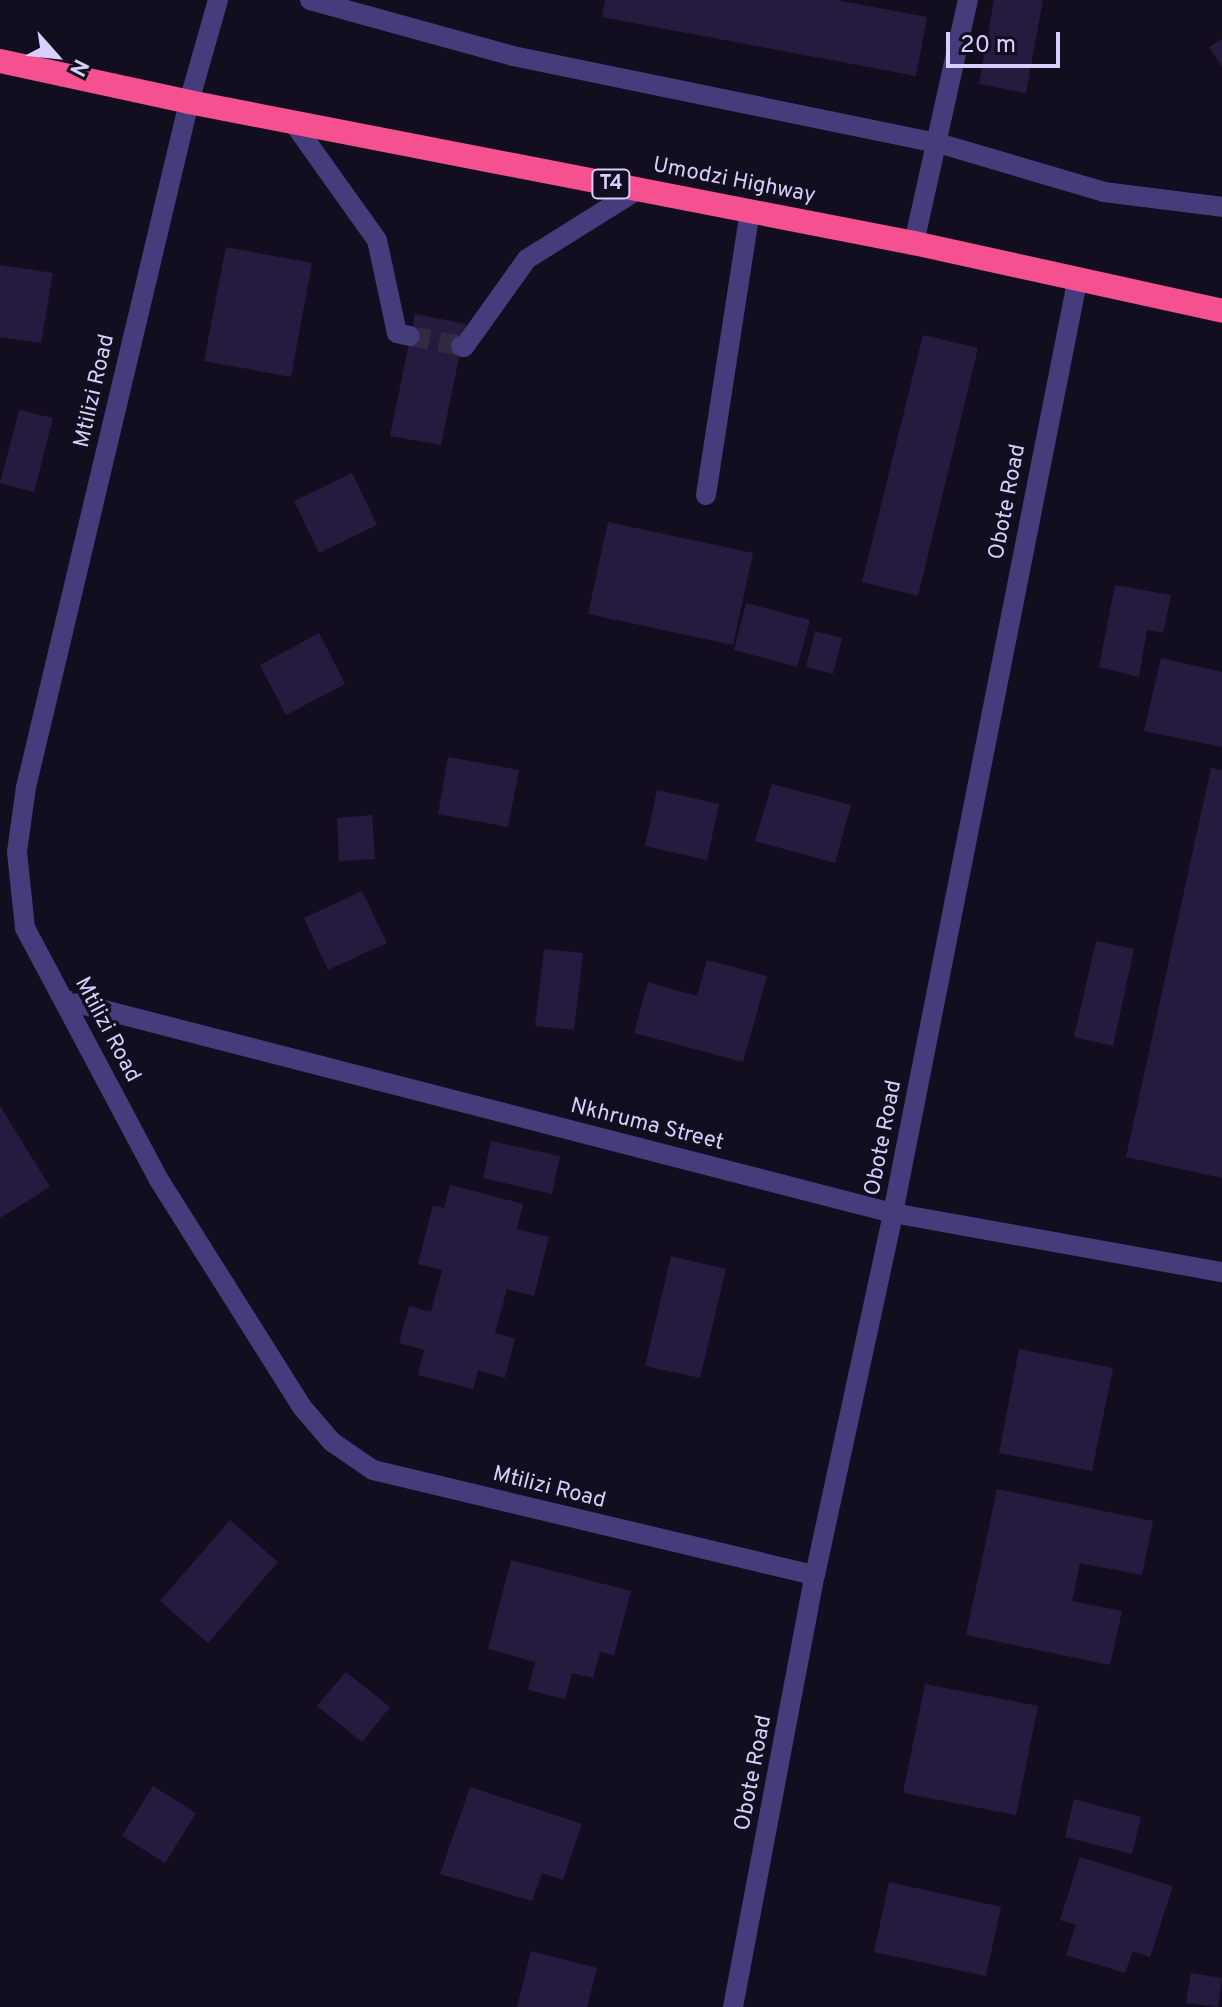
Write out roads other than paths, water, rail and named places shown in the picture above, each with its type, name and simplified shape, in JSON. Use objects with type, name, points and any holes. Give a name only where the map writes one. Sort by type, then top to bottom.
[{"type":"highway","name":"Umodzi Highway","points":[[0,61],[189,102],[914,243],[1222,311]]},
{"type":"street","name":"Mtilizi Road","points":[[218,0],[189,102],[26,787],[17,852],[25,928],[159,1180],[302,1407],[332,1442],[373,1470],[815,1575]]},
{"type":"street","points":[[310,0],[513,56],[938,143],[1104,192],[1222,207]]},
{"type":"street","points":[[914,243],[968,0]]},
{"type":"street","points":[[292,121],[377,240],[397,333],[410,336]]},
{"type":"street","points":[[461,346],[464,347],[527,259],[639,189]]},
{"type":"street","points":[[706,495],[750,211]]},
{"type":"street","name":"Obote Road","points":[[733,2007],[815,1575],[893,1213],[1078,277]]},
{"type":"street","name":"Nkhruma Street","points":[[65,1000],[893,1213],[1222,1272]]},
{"type":"tunnel","points":[[410,336],[461,346]]}]
